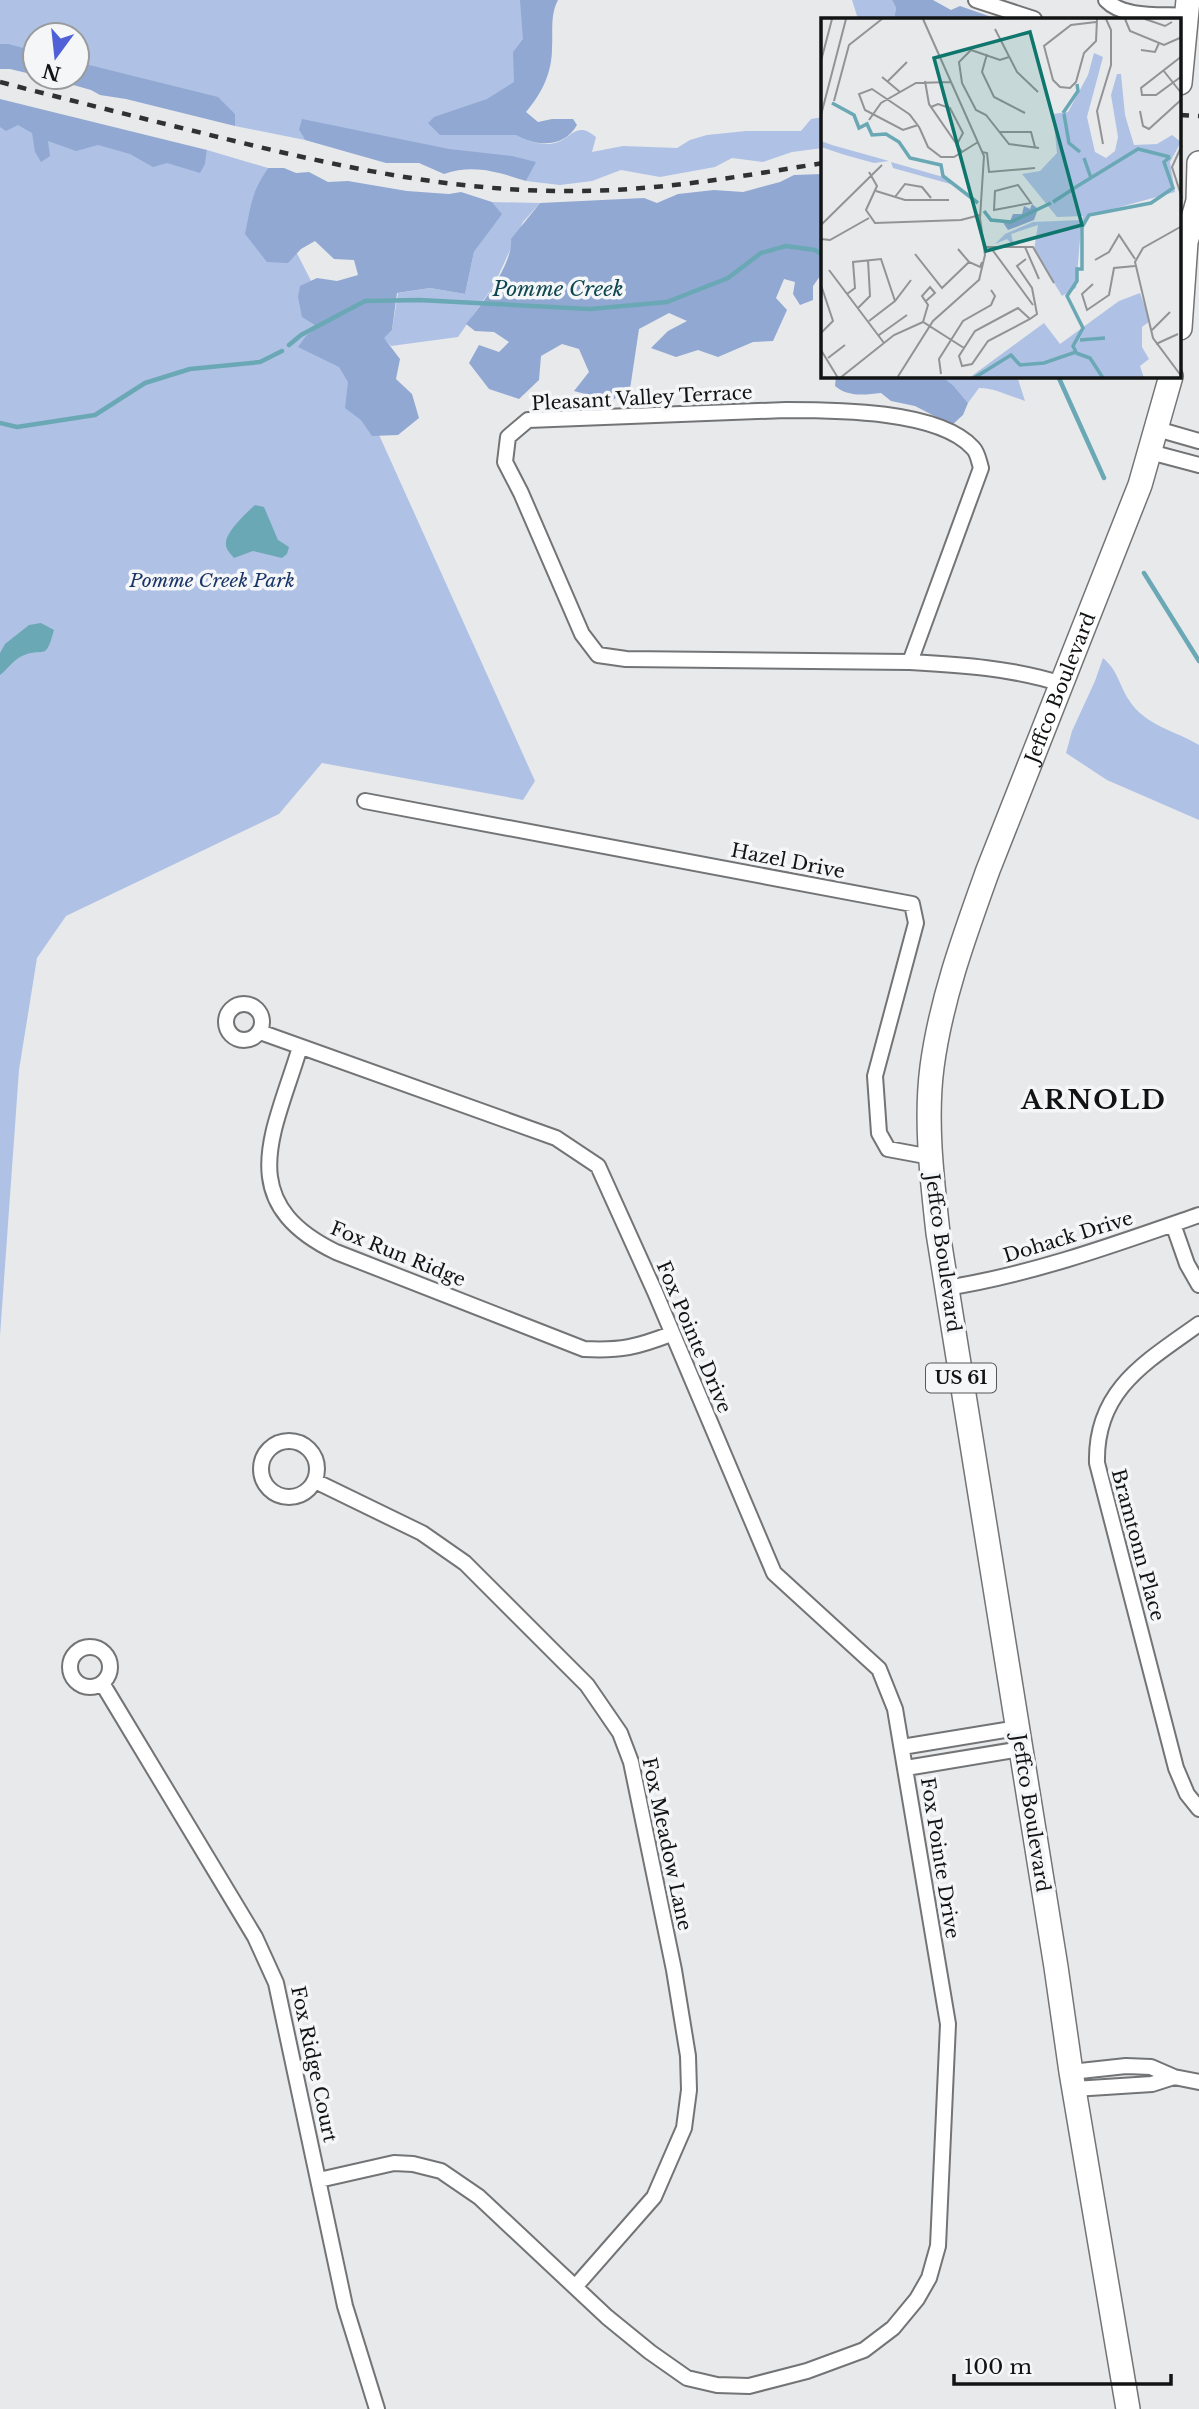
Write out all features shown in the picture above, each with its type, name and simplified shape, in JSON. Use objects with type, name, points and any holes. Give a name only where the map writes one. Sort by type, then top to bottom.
[{"type":"main road","points":[[1182,37],[1187,8]]},
{"type":"main road","points":[[1182,299],[1186,242],[1198,201],[1199,163]]},
{"type":"main road","points":[[1182,223],[1186,242]]},
{"type":"main road","name":"Jeffco Boulevard","points":[[1128,2409],[1072,2080],[937,1233],[931,1157],[932,1068],[940,1021],[953,972],[988,870],[1140,485],[1170,378]]},
{"type":"street","points":[[976,0],[1031,18]]},
{"type":"street","points":[[1106,0],[1115,8],[1127,12],[1187,8]]},
{"type":"street","name":"Pleasant Valley Terrace","points":[[910,662],[981,468],[975,449],[948,431],[913,420],[851,410],[786,410],[528,420],[508,437],[505,462],[582,634],[598,655],[626,659],[910,662],[1029,673],[1062,684]]},
{"type":"street","points":[[1157,429],[1199,441]]},
{"type":"street","points":[[1150,452],[1199,465]]},
{"type":"street","name":"Hazel Drive","points":[[365,802],[912,904],[916,923],[876,1076],[879,1133],[888,1149],[931,1157]]},
{"type":"street","name":"Fox Pointe Drive","points":[[260,1031],[556,1138],[598,1166],[655,1292],[774,1573],[879,1669],[895,1709],[948,2024],[938,2246],[929,2278],[917,2299],[893,2328],[864,2350],[807,2371],[749,2386],[718,2385],[687,2378],[607,2317],[479,2197],[441,2171],[413,2164],[394,2163],[319,2180]]},
{"type":"street","name":"Fox Run Ridge","points":[[300,1047],[270,1137],[268,1161],[278,1202],[296,1226],[309,1237],[336,1252],[584,1349],[627,1349],[671,1334]]},
{"type":"street","name":"Dohack Drive","points":[[946,1288],[1041,1268],[1199,1214]]},
{"type":"street","points":[[1173,1224],[1187,1264],[1199,1285]]},
{"type":"street","name":"Bramtonn Place","points":[[1199,1324],[1148,1361],[1123,1384],[1104,1413],[1097,1445],[1097,1463],[1176,1768],[1187,1794],[1199,1809]]},
{"type":"street","name":"Fox Meadow Lane","points":[[314,1481],[422,1533],[465,1563],[587,1685],[620,1733],[627,1751],[674,1970],[688,2056],[689,2090],[684,2128],[654,2196],[575,2287]]},
{"type":"street","name":"Fox Ridge Court","points":[[102,1684],[255,1937],[276,1983],[345,2306],[377,2409]]},
{"type":"street","points":[[902,1747],[1019,1738]]},
{"type":"street","points":[[906,1768],[1019,1738]]},
{"type":"street","points":[[1072,2080],[1152,2084],[1174,2077],[1199,2082]]},
{"type":"green space","points":[[0,0],[545,0],[517,135],[550,144],[583,130],[596,137],[592,152],[623,146],[677,148],[690,140],[707,135],[746,131],[801,131],[811,119],[821,117],[821,148],[792,152],[763,162],[732,158],[715,167],[660,177],[621,170],[592,181],[560,185],[526,181],[535,162],[475,161],[299,130],[305,140],[235,126],[235,114],[91,71],[91,21],[21,21],[21,52],[0,47]]},
{"type":"green space","points":[[852,0],[892,0],[896,8],[894,18],[858,18]]},
{"type":"green space","name":"Pomme Creek Park","points":[[0,117],[205,162],[207,150],[268,168],[260,181],[329,316],[357,386],[535,781],[523,800],[322,763],[279,814],[66,916],[37,958],[19,1070],[0,1336]]},
{"type":"green space","points":[[492,202],[540,203],[523,222],[494,285],[458,337],[391,346],[383,338],[392,330],[398,293],[430,288],[465,294],[474,252],[501,214]]},
{"type":"green space","points":[[944,378],[1018,378],[1025,401],[979,388],[968,403]]},
{"type":"green space","points":[[1103,658],[1115,673],[1135,709],[1152,722],[1199,745],[1199,820],[1107,780],[1066,753],[1072,731]]},
{"type":"shaded area","points":[[520,0],[558,0],[553,17],[552,57],[548,74],[537,98],[526,112],[538,122],[573,119],[577,125],[565,138],[549,143],[533,142],[516,135],[440,135],[428,123],[434,117],[487,99],[514,82],[513,52],[523,39]]},
{"type":"shaded area","points":[[892,0],[933,0],[951,10],[960,6],[994,18],[894,18],[896,8]]},
{"type":"shaded area","points":[[0,44],[21,47],[21,72],[0,69]]},
{"type":"shaded area","points":[[91,65],[218,97],[235,114],[235,126],[126,99],[100,95],[91,90]]},
{"type":"shaded area","points":[[0,99],[207,150],[205,164],[200,173],[167,163],[153,167],[130,154],[98,145],[76,151],[48,141],[50,156],[41,162],[35,152],[32,133],[18,125],[6,131],[0,127]]},
{"type":"shaded area","points":[[302,119],[449,149],[512,156],[536,162],[526,181],[475,169],[444,174],[419,163],[386,163],[305,140],[299,130]]},
{"type":"shaded area","points":[[268,168],[284,168],[296,173],[309,172],[328,182],[348,181],[407,191],[449,194],[461,192],[492,202],[502,214],[474,252],[465,294],[430,288],[397,293],[392,330],[384,338],[400,359],[396,379],[412,394],[419,418],[398,435],[372,436],[361,420],[345,408],[348,382],[339,367],[298,347],[306,336],[318,327],[302,317],[298,297],[300,286],[317,278],[337,281],[358,275],[354,260],[334,259],[315,241],[301,249],[288,263],[267,262],[245,234],[255,192]]},
{"type":"shaded area","points":[[821,174],[821,275],[813,286],[813,300],[800,305],[793,294],[795,282],[784,279],[776,298],[787,310],[773,341],[753,342],[718,357],[698,350],[676,357],[651,348],[668,331],[687,321],[669,313],[639,329],[630,389],[611,401],[574,391],[589,372],[579,349],[562,344],[541,356],[539,380],[519,399],[489,389],[469,363],[479,345],[499,352],[509,342],[494,332],[475,331],[466,324],[502,271],[511,249],[511,239],[540,203],[644,198],[657,203],[678,194],[714,190],[743,192],[780,182],[794,175]]},
{"type":"shaded area","points":[[836,378],[944,378],[968,403],[963,415],[952,425],[915,406],[891,401],[881,393],[851,394],[835,386]]},
{"type":"shaded area","points":[[255,505],[264,507],[278,540],[289,547],[282,558],[253,551],[234,558],[227,549],[226,542],[230,533]]},
{"type":"shaded area","points":[[41,623],[54,630],[46,650],[22,656],[0,675],[0,653],[5,644],[29,625]]},
{"type":"waterway","name":"Pomme Creek","points":[[289,345],[301,335],[365,301],[419,300],[590,309],[667,302],[728,278],[761,253],[786,246],[815,250],[821,254]]},
{"type":"waterway","name":"Pomme Creek","points":[[0,423],[17,427],[95,415],[145,383],[190,369],[260,362],[282,351]]},
{"type":"waterway","name":"Pomme Creek","points":[[1059,378],[1104,478]]},
{"type":"waterway","name":"Pomme Creek","points":[[1144,573],[1199,661]]},
{"type":"railway","points":[[0,82],[339,165],[474,186],[565,191],[630,189],[694,183],[821,163]]},
{"type":"railway","points":[[1182,115],[1199,116]]},
{"type":"district","name":"ARNOLD","points":[[1094,1100]]}]
